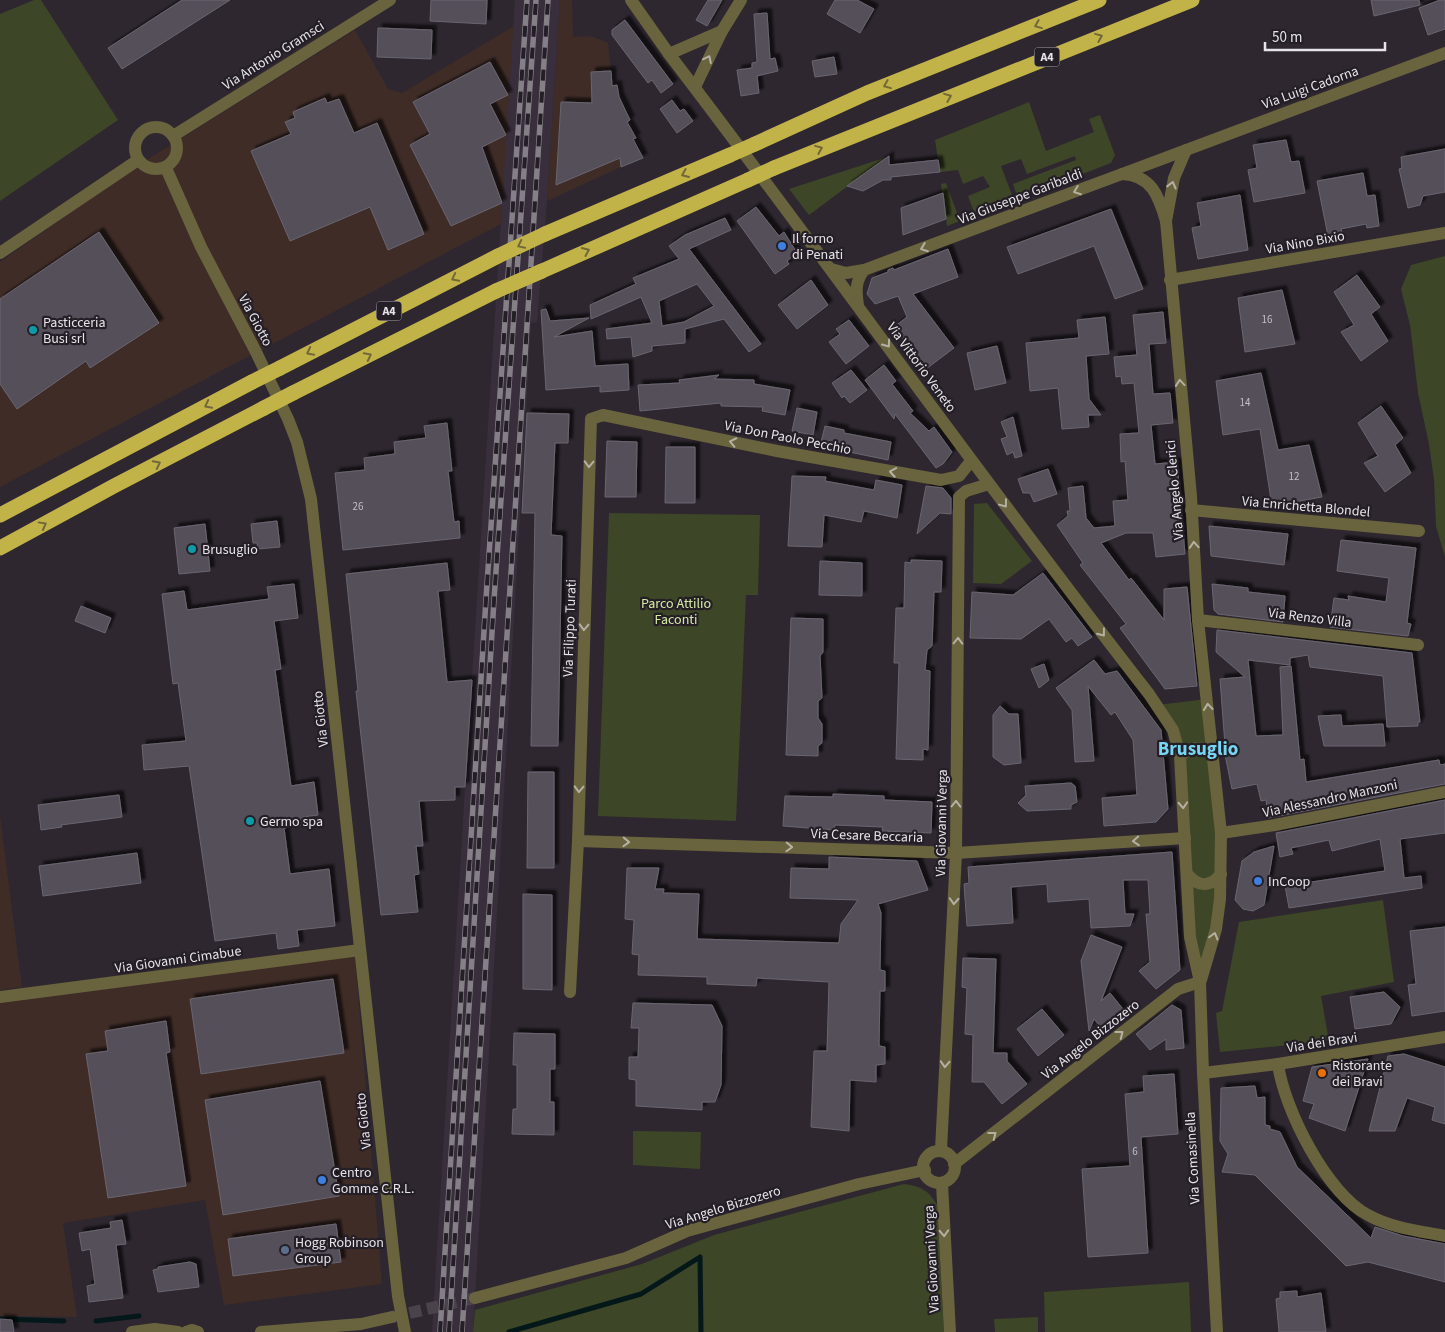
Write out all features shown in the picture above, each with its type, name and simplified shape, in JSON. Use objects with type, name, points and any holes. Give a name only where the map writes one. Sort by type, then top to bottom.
[{"type":"highway","name":"A4","points":[[0,516],[100,461],[498,256],[867,93],[1099,0]]},
{"type":"highway","name":"A4","points":[[0,548],[264,408],[496,292],[774,168],[1192,0]]},
{"type":"street","name":"Via Antonio Gramsci","points":[[173,136],[390,0]]},
{"type":"street","name":"Via Vittorio Veneto","points":[[630,0],[858,305],[971,461],[1149,694],[1173,730],[1180,756],[1190,937],[1200,982]]},
{"type":"street","points":[[695,87],[722,31],[741,0]]},
{"type":"street","points":[[669,54],[722,31]]},
{"type":"street","name":"Via Luigi Cadorna","points":[[1186,150],[1445,53]]},
{"type":"street","points":[[154,127],[168,131],[173,136],[177,150],[176,157],[166,168],[147,168],[138,160],[135,146],[141,133],[154,127]]},
{"type":"street","name":"Via Giuseppe Garibaldi","points":[[831,269],[846,273],[864,270],[1186,150]]},
{"type":"street","name":"Via Angelo Clerici","points":[[1166,222],[1175,172],[1186,150]]},
{"type":"street","points":[[0,253],[138,160]]},
{"type":"street","name":"Via Giotto","points":[[166,168],[201,247],[256,352],[288,419],[311,499],[398,1296],[405,1332]]},
{"type":"street","name":"Via Angelo Clerici","points":[[1122,174],[1135,175],[1152,186],[1160,200],[1166,222],[1192,510],[1198,620],[1220,833],[1221,874],[1216,929],[1200,982]]},
{"type":"street","name":"Via Nino Bixio","points":[[1170,280],[1445,233]]},
{"type":"street","points":[[858,305],[857,285],[864,270]]},
{"type":"street","name":"Via Don Paolo Pecchio","points":[[593,417],[603,415],[777,452],[941,480]]},
{"type":"street","name":"Via Filippo Turati","points":[[570,992],[578,841],[589,433],[593,417]]},
{"type":"street","points":[[941,480],[959,476],[971,461]]},
{"type":"street","points":[[941,480],[951,486],[959,497],[966,491],[989,484]]},
{"type":"street","name":"Via Giovanni Verga","points":[[941,1150],[956,853],[959,497]]},
{"type":"street","name":"Via Enrichetta Blondel","points":[[1192,510],[1419,530]]},
{"type":"street","name":"Via Renzo Villa","points":[[1198,620],[1418,645]]},
{"type":"street","points":[[1180,756],[1195,748],[1204,749],[1213,756]]},
{"type":"street","name":"Via Alessandro Manzoni","points":[[1220,833],[1275,825],[1445,792]]},
{"type":"street","name":"Via Cesare Beccaria","points":[[578,841],[956,853],[1185,838]]},
{"type":"street","points":[[1187,874],[1195,882],[1208,884],[1214,882],[1221,874]]},
{"type":"street","name":"Via Giovanni Cimabue","points":[[0,997],[360,950]]},
{"type":"street","name":"Via Comasinella","points":[[1200,982],[1203,1073],[1218,1332]]},
{"type":"street","name":"Via Angelo Bizzozero","points":[[954,1164],[1178,988],[1200,982]]},
{"type":"street","name":"Via dei Bravi","points":[[1203,1073],[1278,1064],[1445,1037]]},
{"type":"street","points":[[1278,1064],[1284,1092],[1312,1156],[1341,1192],[1366,1215],[1395,1226],[1445,1236]]},
{"type":"street","points":[[941,1150],[949,1154],[954,1164],[950,1179],[942,1184],[929,1180],[925,1170],[928,1156],[941,1150]]},
{"type":"street","name":"Via Angelo Bizzozero","points":[[475,1298],[626,1258],[687,1231],[859,1184],[925,1170]]},
{"type":"street","name":"Via Giovanni Verga","points":[[942,1184],[950,1332]]},
{"type":"street","points":[[261,1332],[361,1324],[392,1316]]},
{"type":"street","points":[[132,1332],[155,1329],[178,1332]]},
{"type":"street","points":[[186,1332],[192,1330],[198,1332]]},
{"type":"shaded area","points":[[515,0],[560,0],[537,322],[531,323],[473,1332],[432,1332],[465,787]]},
{"type":"shaded area","points":[[560,0],[572,0],[573,37],[591,36],[608,43],[621,167],[547,201]]},
{"type":"shaded area","points":[[514,26],[501,224],[0,487],[0,262],[137,166],[355,30],[388,89],[402,93]]},
{"type":"shaded area","points":[[0,816],[22,987],[0,990]]},
{"type":"shaded area","points":[[355,956],[382,1284],[224,1305],[205,1200],[63,1223],[77,1317],[0,1316],[0,1002]]},
{"type":"green space","points":[[34,0],[41,0],[118,120],[0,201],[0,14]]},
{"type":"green space","points":[[1029,102],[1046,151],[1094,132],[1089,119],[1100,115],[1115,155],[1111,163],[1018,199],[1013,184],[1076,160],[1075,156],[1027,174],[1021,159],[1001,166],[1014,200],[975,215],[968,196],[990,187],[983,176],[963,184],[958,170],[940,172],[935,140]]},
{"type":"green space","points":[[887,157],[809,215],[789,189]]},
{"type":"green space","points":[[946,183],[960,221],[947,226],[941,184]]},
{"type":"green space","points":[[1445,256],[1445,557],[1436,526],[1434,480],[1429,444],[1418,393],[1410,325],[1401,289],[1411,265]]},
{"type":"green space","points":[[987,503],[1032,561],[1001,584],[973,583],[974,504]]},
{"type":"green space","name":"Parco Attilio Faconti","points":[[609,513],[760,515],[758,595],[746,595],[736,821],[598,816]]},
{"type":"green space","points":[[1207,699],[1221,874],[1200,982],[1190,937],[1180,756],[1157,705]]},
{"type":"green space","points":[[1383,900],[1394,982],[1321,996],[1329,1041],[1220,1052],[1216,1013],[1222,1011],[1239,922]]},
{"type":"green space","points":[[633,1131],[701,1132],[700,1169],[633,1165]]},
{"type":"green space","points":[[904,1184],[924,1190],[937,1205],[944,1332],[473,1332],[475,1310],[642,1264],[714,1235]]},
{"type":"green space","points":[[1189,1282],[1191,1332],[1045,1332],[1044,1292]]},
{"type":"green space","points":[[1038,1317],[1038,1332],[995,1332],[994,1319]]},
{"type":"building","points":[[182,0],[230,0],[122,69],[108,48]]},
{"type":"building","points":[[431,0],[487,0],[486,24],[430,21]]},
{"type":"building","points":[[708,0],[722,0],[707,26],[696,20]]},
{"type":"building","points":[[835,0],[857,0],[874,9],[860,33],[827,14]]},
{"type":"building","points":[[1371,0],[1419,0],[1420,5],[1374,16]]},
{"type":"building","points":[[1445,0],[1445,29],[1428,35],[1419,8]]},
{"type":"building","points":[[767,13],[770,59],[775,58],[778,71],[757,76],[759,93],[741,96],[737,70],[752,68],[752,63],[757,62],[754,14]]},
{"type":"building","points":[[625,20],[673,84],[661,93],[652,80],[648,83],[612,35],[612,30]]},
{"type":"building","points":[[378,28],[432,30],[431,59],[377,57]]},
{"type":"building","points":[[834,57],[837,74],[815,77],[812,61]]},
{"type":"building","points":[[490,62],[508,95],[490,104],[506,135],[482,147],[502,203],[451,226],[410,145],[430,134],[413,102]]},
{"type":"building","points":[[611,71],[612,86],[617,85],[619,97],[630,120],[627,122],[636,138],[633,139],[643,158],[621,167],[620,158],[556,185],[561,102],[592,103],[591,72]]},
{"type":"building","points":[[325,98],[327,103],[339,99],[354,133],[377,123],[424,234],[388,250],[370,207],[290,241],[251,151],[291,134],[285,122],[295,118],[293,112]]},
{"type":"building","points":[[672,100],[680,111],[684,109],[693,121],[677,133],[660,109]]},
{"type":"building","points":[[1286,140],[1291,162],[1299,161],[1305,193],[1254,202],[1248,170],[1257,168],[1253,145]]},
{"type":"building","points":[[1445,149],[1445,192],[1423,196],[1420,205],[1408,208],[1399,169],[1402,168],[1401,157]]},
{"type":"building","points":[[889,156],[889,165],[938,160],[940,172],[891,177],[891,180],[883,180],[863,191],[847,186]]},
{"type":"building","points":[[1363,173],[1367,196],[1375,195],[1379,226],[1367,228],[1366,224],[1341,229],[1342,232],[1328,236],[1317,181]]},
{"type":"building","points":[[943,193],[946,219],[903,235],[901,208]]},
{"type":"building","points":[[1240,195],[1248,250],[1198,259],[1192,228],[1201,226],[1197,203]]},
{"type":"building","points":[[756,207],[779,236],[784,232],[797,253],[787,261],[789,264],[775,274],[737,221]]},
{"type":"building","points":[[1111,209],[1143,289],[1115,299],[1094,246],[1018,274],[1007,247]]},
{"type":"building","points":[[725,218],[731,230],[689,249],[761,344],[749,352],[724,319],[685,329],[685,343],[652,346],[652,351],[633,357],[631,337],[607,339],[606,329],[652,323],[641,297],[591,319],[590,305],[636,284],[633,278],[679,259],[669,246],[685,235]],"holes":[[[697,284],[714,306],[684,322],[662,326],[659,301]]]},
{"type":"building","points":[[99,232],[159,323],[90,368],[86,361],[17,409],[0,384],[0,299]]},
{"type":"building","points":[[948,249],[958,277],[913,294],[954,348],[926,369],[894,327],[907,317],[898,296],[875,304],[867,294],[872,278],[893,268],[894,270]]},
{"type":"building","points":[[1357,275],[1380,307],[1371,314],[1388,341],[1361,361],[1341,332],[1354,325],[1334,292]]},
{"type":"building","points":[[811,280],[828,305],[797,329],[778,305]]},
{"type":"building","points":[[1282,290],[1295,344],[1245,352],[1238,298]]},
{"type":"building","points":[[546,309],[550,321],[589,318],[554,337],[592,331],[595,366],[628,364],[629,390],[600,392],[600,386],[546,390],[541,310]]},
{"type":"building","points":[[1163,312],[1166,343],[1149,344],[1153,394],[1170,393],[1173,423],[1151,425],[1155,464],[1177,462],[1185,554],[1156,557],[1153,533],[1126,533],[1101,543],[1129,580],[1131,578],[1164,620],[1164,589],[1187,587],[1197,686],[1165,689],[1120,628],[1126,624],[1080,565],[1083,563],[1057,525],[1068,516],[1067,511],[1070,511],[1068,488],[1083,486],[1086,518],[1094,528],[1115,526],[1113,501],[1128,500],[1125,461],[1121,462],[1120,434],[1139,433],[1134,383],[1122,384],[1121,376],[1116,377],[1114,357],[1137,355],[1133,315]]},
{"type":"building","points":[[1105,317],[1109,354],[1086,356],[1089,399],[1101,415],[1088,415],[1089,427],[1062,429],[1058,388],[1030,391],[1026,343],[1079,338],[1077,320]]},
{"type":"building","points":[[849,320],[869,346],[846,364],[829,342],[840,334],[836,329]]},
{"type":"building","points":[[997,346],[1006,383],[975,390],[967,353]]},
{"type":"building","points":[[884,365],[896,381],[892,384],[913,411],[910,413],[929,431],[934,427],[952,452],[943,464],[936,468],[895,414],[894,419],[865,380]]},
{"type":"building","points":[[851,370],[867,390],[850,403],[844,396],[842,398],[832,383]]},
{"type":"building","points":[[1261,373],[1278,450],[1309,445],[1322,497],[1272,506],[1260,429],[1223,435],[1216,381]]},
{"type":"building","points":[[719,375],[714,379],[754,380],[754,384],[790,390],[785,415],[762,411],[763,407],[721,406],[721,403],[640,411],[638,385],[680,383],[679,380]]},
{"type":"building","points":[[1381,406],[1403,438],[1395,445],[1411,473],[1385,492],[1364,463],[1378,456],[1358,423]]},
{"type":"building","points":[[797,408],[817,412],[813,435],[792,431]]},
{"type":"building","points":[[527,413],[569,414],[568,443],[555,443],[551,535],[562,536],[558,746],[531,746],[535,513],[522,513]]},
{"type":"building","points":[[1013,417],[1022,456],[1015,458],[1013,452],[1007,455],[1001,439],[1007,437],[1001,422]]},
{"type":"building","points":[[447,423],[452,471],[448,471],[454,522],[459,521],[460,538],[343,550],[335,473],[365,470],[364,458],[395,454],[394,442],[426,438],[424,426]]},
{"type":"building","points":[[825,426],[844,430],[844,433],[891,442],[888,460],[820,446]]},
{"type":"building","points":[[607,441],[637,442],[636,497],[605,497]]},
{"type":"building","points":[[666,447],[695,447],[695,503],[665,503]]},
{"type":"building","points":[[1048,469],[1057,494],[1034,502],[1030,493],[1023,493],[1018,479]]},
{"type":"building","points":[[792,476],[826,477],[825,481],[874,490],[876,480],[902,485],[897,518],[864,511],[861,522],[824,515],[822,547],[788,546]]},
{"type":"building","points":[[926,486],[943,488],[951,498],[951,514],[940,513],[917,534]]},
{"type":"building","points":[[277,521],[280,547],[258,549],[257,543],[253,543],[251,524]]},
{"type":"building","name":"Brusuglio","points":[[205,524],[210,571],[179,574],[174,528]]},
{"type":"building","points":[[1209,526],[1288,534],[1284,565],[1211,556]]},
{"type":"building","points":[[1341,540],[1416,548],[1407,623],[1411,624],[1408,636],[1330,627],[1334,598],[1349,600],[1348,596],[1386,602],[1389,578],[1337,571]]},
{"type":"building","points":[[911,560],[942,561],[941,592],[934,592],[932,646],[927,650],[925,670],[930,671],[928,750],[923,749],[923,760],[896,759],[899,663],[894,663],[896,608],[904,608],[905,562],[911,563]]},
{"type":"building","points":[[820,561],[862,563],[862,596],[819,595]]},
{"type":"building","points":[[447,563],[450,590],[438,591],[447,682],[472,680],[465,787],[455,787],[455,800],[419,801],[423,846],[416,846],[419,874],[414,875],[418,912],[381,915],[356,691],[358,691],[346,574]]},
{"type":"building","points":[[1043,573],[1092,637],[1078,646],[1072,638],[1066,642],[1049,619],[1021,639],[970,638],[972,592],[1013,595]]},
{"type":"building","name":"Germo spa","points":[[294,584],[298,618],[274,621],[281,669],[275,670],[291,786],[314,782],[318,815],[303,817],[304,825],[284,828],[290,874],[329,869],[335,926],[297,930],[299,946],[278,949],[276,933],[215,941],[189,766],[144,770],[142,745],[186,741],[178,683],[173,684],[162,594],[184,591],[187,610],[269,599],[267,587]]},
{"type":"building","points":[[1212,584],[1248,588],[1248,592],[1285,596],[1283,622],[1218,614],[1214,610]]},
{"type":"building","points":[[81,606],[111,618],[105,633],[75,621]]},
{"type":"building","points":[[791,618],[823,619],[823,652],[820,656],[822,698],[818,701],[818,718],[822,724],[822,743],[818,746],[818,756],[786,755]]},
{"type":"building","points":[[1217,630],[1412,653],[1420,722],[1418,722],[1418,726],[1387,727],[1383,676],[1310,667],[1308,655],[1290,658],[1290,665],[1248,660],[1256,736],[1283,735],[1280,667],[1291,666],[1300,760],[1304,759],[1306,782],[1439,760],[1440,765],[1445,764],[1445,784],[1268,818],[1266,800],[1261,801],[1257,784],[1232,789],[1223,745],[1225,745],[1220,679],[1245,677],[1216,652]]},
{"type":"building","points":[[1094,660],[1105,674],[1117,671],[1161,730],[1168,809],[1156,822],[1104,826],[1102,798],[1137,795],[1133,740],[1115,712],[1111,715],[1088,686],[1094,761],[1075,762],[1072,710],[1056,688]]},
{"type":"building","points":[[1044,664],[1049,680],[1039,688],[1031,669]]},
{"type":"building","points":[[1000,706],[1009,714],[1018,714],[1021,763],[1004,765],[993,757],[993,715]]},
{"type":"building","points":[[1341,715],[1342,726],[1383,724],[1385,746],[1324,746],[1318,716]]},
{"type":"building","points":[[528,772],[554,772],[554,868],[527,868]]},
{"type":"building","points":[[1071,783],[1075,786],[1077,802],[1071,805],[1071,809],[1027,811],[1018,803],[1026,795],[1025,786]]},
{"type":"building","points":[[833,794],[884,796],[884,800],[932,802],[931,833],[882,831],[883,827],[835,825],[834,830],[783,826],[785,796],[833,797]]},
{"type":"building","points":[[119,795],[122,817],[61,825],[62,827],[41,830],[38,805]]},
{"type":"building","points":[[1445,800],[1445,833],[1400,839],[1404,878],[1421,876],[1422,888],[1289,908],[1285,886],[1385,871],[1380,839],[1332,851],[1329,840],[1291,848],[1293,854],[1280,857],[1276,833]]},
{"type":"building","points":[[1274,846],[1264,905],[1253,911],[1243,909],[1235,900],[1242,861],[1254,852]]},
{"type":"building","points":[[1172,852],[1180,970],[1156,989],[1139,971],[1150,962],[1146,914],[1150,914],[1148,880],[1123,880],[1125,914],[1134,914],[1130,926],[1091,928],[1089,899],[1048,902],[1047,884],[1011,887],[1013,923],[967,926],[964,884],[969,883],[968,867]]},
{"type":"building","points":[[137,853],[141,883],[43,896],[39,866]]},
{"type":"building","points":[[829,857],[917,861],[928,890],[878,904],[881,913],[880,970],[885,971],[885,991],[880,991],[879,1046],[885,1047],[885,1064],[876,1065],[876,1082],[850,1080],[849,1131],[811,1127],[814,1051],[827,1051],[829,982],[757,978],[756,986],[707,984],[707,977],[638,975],[639,955],[632,954],[634,920],[625,919],[627,868],[659,868],[655,889],[664,889],[663,893],[699,894],[697,939],[839,943],[841,924],[858,900],[790,898],[791,868],[829,869]]},
{"type":"building","points":[[523,894],[552,895],[552,990],[523,989]]},
{"type":"building","points":[[1445,927],[1445,1011],[1412,1016],[1408,985],[1416,984],[1410,931]]},
{"type":"building","points":[[1091,935],[1122,947],[1101,1001],[1110,993],[1127,1014],[1105,1032],[1094,1019],[1089,1031],[1081,961]]},
{"type":"building","points":[[963,958],[996,959],[993,1053],[1007,1053],[1007,1061],[1027,1084],[1002,1104],[984,1082],[972,1082],[973,1035],[965,1034],[967,988],[962,987]]},
{"type":"building","points":[[333,979],[344,1053],[201,1074],[190,999]]},
{"type":"building","points":[[1384,992],[1400,1007],[1391,1024],[1355,1029],[1350,997]]},
{"type":"building","points":[[633,1003],[712,1005],[722,1026],[721,1085],[715,1102],[702,1102],[702,1110],[636,1106],[636,1080],[629,1079],[629,1057],[638,1057],[639,1028],[631,1028]]},
{"type":"building","points":[[1172,1005],[1181,1010],[1184,1048],[1166,1050],[1166,1039],[1150,1050],[1136,1034]]},
{"type":"building","points":[[1042,1009],[1064,1035],[1038,1056],[1017,1029]]},
{"type":"building","points":[[166,1021],[170,1052],[166,1053],[186,1186],[108,1198],[86,1054],[108,1051],[105,1031]]},
{"type":"building","points":[[514,1033],[555,1034],[555,1069],[550,1069],[550,1102],[554,1102],[554,1135],[512,1134],[513,1109],[517,1109],[517,1065],[513,1065]]},
{"type":"building","points":[[1404,1054],[1445,1067],[1445,1124],[1432,1120],[1435,1107],[1407,1098],[1395,1131],[1369,1131],[1388,1056]]},
{"type":"building","points":[[1368,1059],[1345,1131],[1309,1118],[1314,1104],[1303,1101],[1312,1067]]},
{"type":"building","points":[[1174,1074],[1178,1134],[1141,1137],[1148,1253],[1088,1257],[1082,1169],[1130,1166],[1125,1094],[1144,1092],[1143,1076]]},
{"type":"building","points":[[320,1081],[339,1196],[223,1215],[205,1100]]},
{"type":"building","points":[[1255,1086],[1257,1098],[1265,1097],[1265,1125],[1270,1126],[1270,1129],[1280,1132],[1297,1167],[1371,1238],[1375,1227],[1403,1236],[1445,1244],[1445,1282],[1368,1262],[1346,1266],[1255,1175],[1222,1172],[1228,1154],[1220,1141],[1221,1088]]},
{"type":"building","points":[[122,1220],[126,1244],[116,1245],[123,1298],[89,1302],[87,1286],[95,1284],[90,1249],[82,1251],[79,1233],[111,1228],[110,1222]]},
{"type":"building","name":"Hogg Robinson Group","points":[[336,1224],[341,1262],[233,1276],[228,1239]]},
{"type":"building","points":[[190,1262],[196,1264],[199,1287],[158,1292],[153,1270],[158,1269],[158,1267]]},
{"type":"building","points":[[1297,1291],[1297,1297],[1321,1293],[1326,1332],[1279,1332],[1276,1299],[1280,1298],[1280,1292]]},
{"type":"building","points":[[0,1319],[12,1320],[14,1332],[0,1332]]},
{"type":"waterway","points":[[509,1332],[641,1294],[700,1257],[701,1332]]},
{"type":"waterway","points":[[96,1321],[139,1316]]},
{"type":"waterway","points":[[0,1319],[64,1321]]},
{"type":"tunnel","points":[[392,1317],[475,1298]]},
{"type":"railway","points":[[440,1332],[486,599],[527,0]]},
{"type":"railway","points":[[449,1332],[494,600],[536,0]]},
{"type":"railway","points":[[462,1332],[548,0]]},
{"type":"place","name":"Il forno di Penati","points":[[782,246]]},
{"type":"place","name":"Pasticceria Busi srl","points":[[33,330]]},
{"type":"place","name":"Brusuglio","points":[[192,549]]},
{"type":"place","name":"Germo spa","points":[[250,821]]},
{"type":"place","name":"InCoop","points":[[1258,881]]},
{"type":"place","name":"Ristorante dei Bravi","points":[[1322,1073]]},
{"type":"place","name":"Centro Gomme C.R.L.","points":[[322,1180]]},
{"type":"place","name":"Hogg Robinson Group","points":[[285,1250]]},
{"type":"district","name":"Brusuglio","points":[[1198,748]]}]
